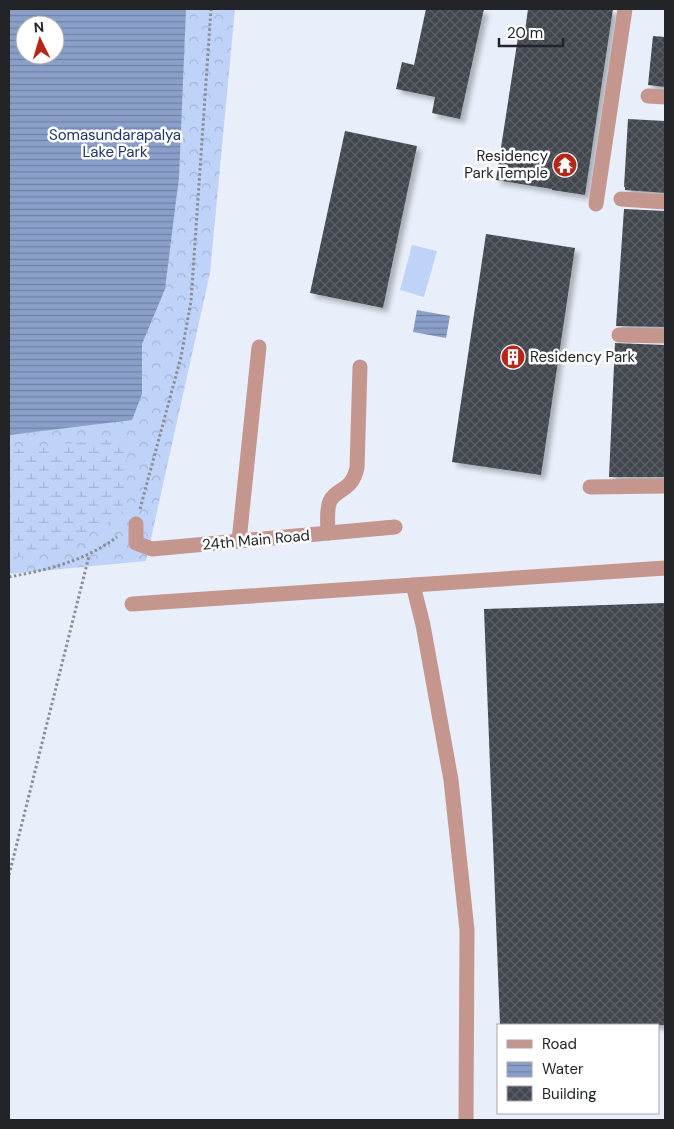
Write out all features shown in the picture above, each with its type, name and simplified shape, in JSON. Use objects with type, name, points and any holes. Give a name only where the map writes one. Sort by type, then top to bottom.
[{"type":"street","points":[[596,204],[625,9]]},
{"type":"street","points":[[648,96],[665,97]]},
{"type":"street","points":[[621,200],[665,202]]},
{"type":"street","points":[[619,335],[665,336]]},
{"type":"street","points":[[239,541],[259,347]]},
{"type":"street","points":[[328,533],[328,505],[331,498],[350,485],[355,478],[357,468],[360,367]]},
{"type":"street","points":[[590,487],[665,486]]},
{"type":"street","name":"24th Main Road","points":[[136,524],[136,543],[152,549],[396,527]]},
{"type":"street","points":[[132,604],[665,568]]},
{"type":"street","points":[[413,585],[423,625],[450,780],[468,930],[466,1120]]},
{"type":"path","points":[[9,577],[45,571],[89,555],[104,548],[136,524],[181,357],[191,301],[211,9]]},
{"type":"path","points":[[9,875],[89,555]]},
{"type":"green space","name":"Somasundarapalya Lake Park","points":[[9,9],[235,9],[210,273],[146,561],[9,574]]},
{"type":"green space","points":[[412,245],[437,251],[424,297],[400,290]]},
{"type":"green space","points":[[121,438],[128,466],[122,512],[100,528],[57,550],[9,559],[9,450]]},
{"type":"water","name":"Somasundarapalya Lake Park","points":[[9,9],[186,9],[179,177],[165,289],[142,344],[142,394],[132,420],[9,435]]},
{"type":"water","points":[[417,310],[450,316],[446,338],[413,332]]},
{"type":"building","points":[[426,9],[484,9],[460,119],[432,113],[435,97],[396,89],[402,62],[414,65]]},
{"type":"building","points":[[528,9],[613,9],[585,195],[496,180],[518,37],[524,38]]},
{"type":"building","points":[[653,36],[665,37],[665,87],[648,85]]},
{"type":"building","points":[[628,119],[665,121],[665,193],[625,190]]},
{"type":"building","points":[[345,131],[417,146],[383,308],[310,293]]},
{"type":"building","points":[[624,209],[665,211],[665,327],[616,326]]},
{"type":"building","name":"Residency Park","points":[[486,234],[575,248],[541,475],[452,462]]},
{"type":"building","points":[[615,343],[665,345],[665,477],[609,477]]},
{"type":"building","points":[[665,603],[665,1025],[500,1024],[484,609]]},
{"type":"place","name":"Residency Park Temple","points":[[565,165]]},
{"type":"place","name":"Residency Park","points":[[513,357]]}]
